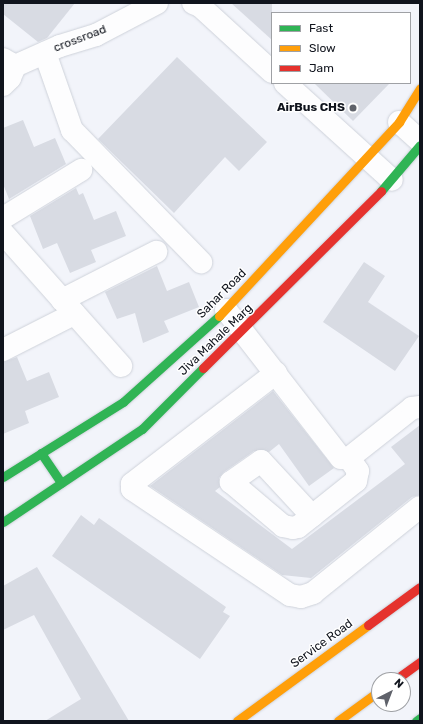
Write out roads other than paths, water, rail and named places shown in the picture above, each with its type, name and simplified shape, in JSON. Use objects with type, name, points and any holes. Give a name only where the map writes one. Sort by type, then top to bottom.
[{"type":"main road","name":"Sahar Road","points":[[3,477],[124,402],[226,310],[306,228],[366,157],[399,122],[420,88]]},
{"type":"main road","name":"Jiva Mahale Marg","points":[[3,522],[142,429],[244,331],[322,245],[392,180],[420,145]]},
{"type":"main road","points":[[41,453],[61,483]]},
{"type":"main road","name":"Service Road","points":[[237,721],[420,587]]},
{"type":"main road","points":[[406,672],[420,662]]},
{"type":"main road","points":[[338,721],[371,697]]},
{"type":"main road","points":[[416,721],[420,718]]},
{"type":"street","name":"crossroad","points":[[9,63],[45,53],[96,35],[157,3]]},
{"type":"street","points":[[193,3],[200,6],[271,71]]},
{"type":"street","points":[[45,53],[72,130],[201,262]]},
{"type":"street","points":[[3,85],[10,78],[9,63]]},
{"type":"street","points":[[285,84],[392,180]]},
{"type":"street","points":[[399,122],[420,141]]},
{"type":"street","points":[[3,218],[81,170]]},
{"type":"street","points":[[3,233],[12,257],[68,307],[120,366]]},
{"type":"street","points":[[3,350],[156,252]]},
{"type":"street","points":[[226,310],[244,331],[338,455],[345,460],[412,408],[420,407]]},
{"type":"street","points":[[276,373],[132,484],[132,489],[290,594],[301,597],[313,593],[420,507]]},
{"type":"street","points":[[312,516],[356,481],[358,471],[349,458]]},
{"type":"place","name":"AirBus CHS","points":[[353,108]]}]
